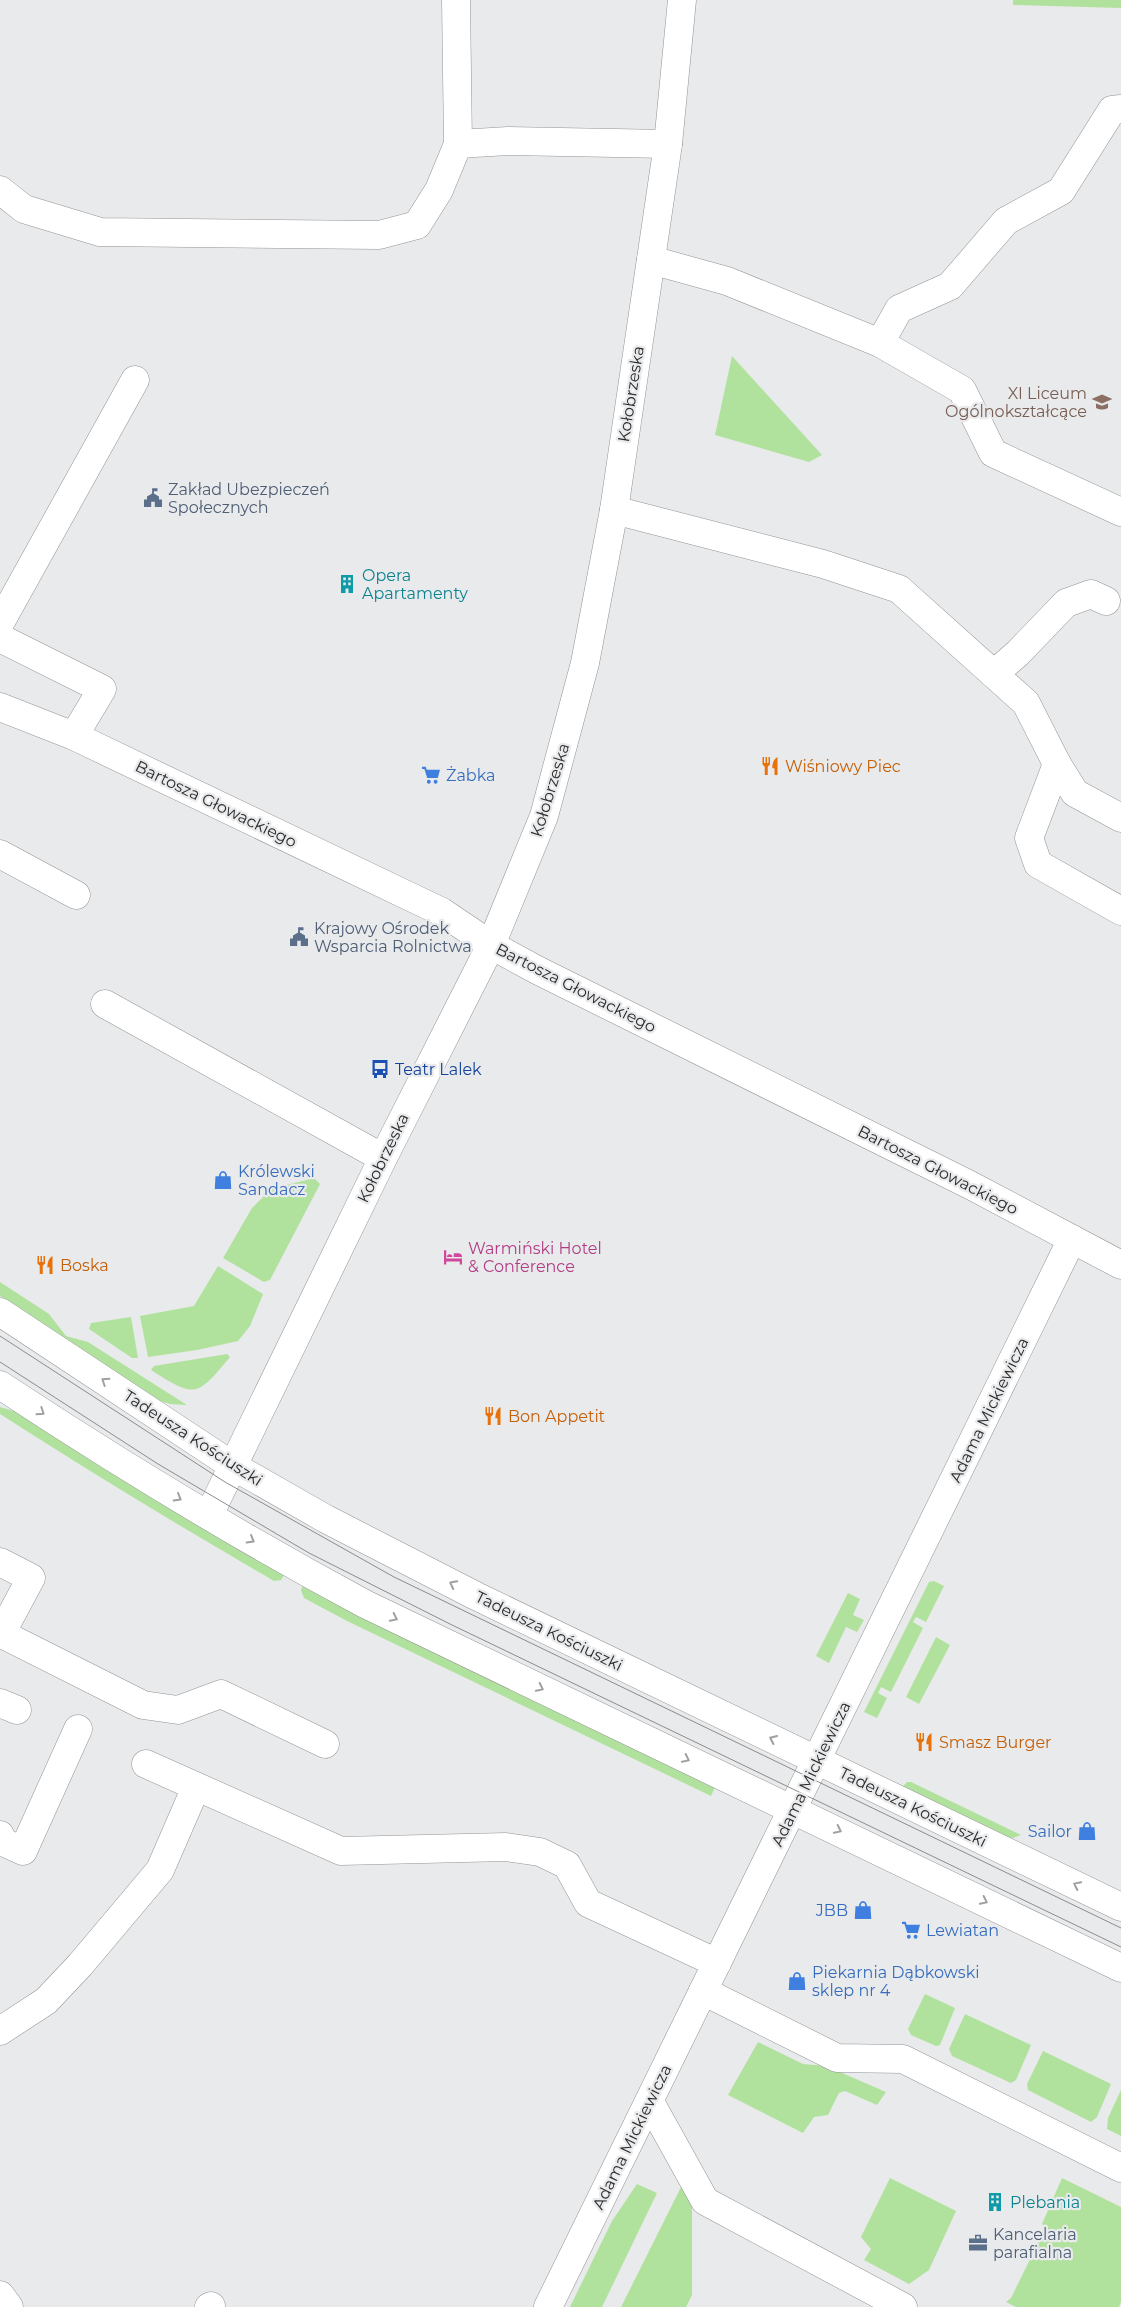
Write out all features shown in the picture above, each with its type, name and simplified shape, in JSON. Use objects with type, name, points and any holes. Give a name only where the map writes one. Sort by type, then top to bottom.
[{"type":"street","points":[[0,190],[24,209],[100,232],[379,236],[417,225],[439,190],[458,144],[456,0]]},
{"type":"street","name":"Kołobrzeska","points":[[209,1516],[383,1158],[491,945],[544,816],[585,663],[614,510],[668,144],[682,0]]},
{"type":"street","points":[[880,343],[899,309],[950,286],[1006,221],[1061,191],[1112,110],[1121,109]]},
{"type":"street","points":[[458,144],[508,141],[668,144]]},
{"type":"street","points":[[652,260],[727,281],[880,343],[962,390],[993,453],[1121,512]]},
{"type":"street","points":[[0,623],[135,380]]},
{"type":"street","points":[[614,510],[823,564],[899,589],[1026,703],[1057,764],[1075,793],[1121,818]]},
{"type":"street","points":[[994,674],[1018,653],[1066,603],[1091,594],[1106,601]]},
{"type":"street","points":[[0,638],[102,689],[74,736]]},
{"type":"street","name":"Bartosza Głowackiego","points":[[0,707],[74,736],[442,912],[491,945],[537,970],[970,1185],[1121,1265]]},
{"type":"street","points":[[1057,764],[1029,838],[1038,864],[1121,911]]},
{"type":"street","points":[[0,854],[76,895]]},
{"type":"street","points":[[105,1004],[383,1158]]},
{"type":"street","name":"Adama Mickiewicza","points":[[548,2307],[1072,1240]]},
{"type":"street","name":"Tadeusza Kościuszki","points":[[0,1312],[233,1466],[326,1519],[476,1596],[1121,1906]]},
{"type":"street","points":[[0,1385],[105,1454],[300,1569],[365,1604],[1121,1968]]},
{"type":"street","points":[[0,1562],[31,1578],[1,1634],[143,1705],[178,1710],[221,1694],[324,1744]]},
{"type":"street","points":[[0,1835],[3,1842],[23,1851],[78,1729]]},
{"type":"street","points":[[146,1764],[341,1851],[506,1846],[540,1852],[567,1865],[588,1903],[717,1963]]},
{"type":"street","points":[[0,2031],[46,2001],[80,1966],[160,1870],[196,1787]]},
{"type":"street","points":[[703,1991],[837,2058],[903,2059],[1121,2168]]},
{"type":"street","points":[[650,2102],[705,2201],[903,2307]]},
{"type":"street","points":[[0,2295],[9,2307]]},
{"type":"green space","points":[[1013,0],[1121,0],[1121,8],[1013,5]]},
{"type":"green space","points":[[732,356],[822,455],[809,462],[715,435]]},
{"type":"green space","points":[[314,1178],[320,1184],[270,1280],[264,1282],[223,1258],[252,1208],[271,1189]]},
{"type":"green space","points":[[218,1266],[263,1294],[250,1326],[238,1341],[197,1350],[148,1357],[140,1316],[194,1306]]},
{"type":"green space","points":[[0,1282],[49,1314],[66,1336],[88,1342],[187,1405],[170,1404],[153,1399],[0,1296]]},
{"type":"green space","points":[[131,1317],[138,1358],[132,1358],[89,1329],[91,1323]]},
{"type":"green space","points":[[227,1354],[230,1357],[210,1380],[202,1387],[194,1389],[177,1386],[151,1370],[154,1366]]},
{"type":"green space","points":[[0,1407],[14,1411],[101,1467],[284,1575],[281,1580],[274,1581],[170,1520],[0,1414]]},
{"type":"green space","points":[[934,1581],[944,1586],[926,1622],[916,1617],[913,1622],[923,1628],[891,1692],[881,1687],[878,1693],[887,1698],[877,1718],[864,1712],[929,1582]]},
{"type":"green space","points":[[303,1585],[715,1787],[711,1796],[347,1621],[304,1598],[301,1590]]},
{"type":"green space","points":[[848,1593],[860,1599],[853,1615],[864,1620],[857,1632],[846,1627],[829,1663],[816,1656]]},
{"type":"green space","points":[[936,1637],[950,1645],[919,1704],[906,1697]]},
{"type":"green space","points":[[907,1782],[911,1782],[1021,1835],[1010,1839],[902,1787]]},
{"type":"green space","points":[[925,1994],[955,2008],[940,2045],[936,2046],[911,2035],[908,2029]]},
{"type":"green space","points":[[965,2014],[1031,2045],[1016,2080],[1011,2083],[952,2056],[949,2049]]},
{"type":"green space","points":[[758,2042],[803,2064],[826,2066],[886,2092],[877,2105],[845,2091],[839,2093],[828,2115],[814,2117],[803,2133],[728,2095]]},
{"type":"green space","points":[[1043,2051],[1111,2084],[1097,2117],[1091,2122],[1028,2090],[1027,2084]]},
{"type":"green space","points":[[1121,2090],[1121,2136],[1107,2129],[1108,2118]]},
{"type":"green space","points":[[890,2178],[956,2211],[929,2270],[909,2284],[864,2260],[871,2249],[861,2237]]},
{"type":"green space","points":[[1062,2178],[1121,2207],[1121,2302],[1119,2307],[1016,2307],[1006,2302],[1011,2298],[1046,2227],[1042,2224]]},
{"type":"green space","points":[[637,2184],[657,2193],[602,2307],[570,2307],[612,2221]]},
{"type":"green space","points":[[682,2185],[692,2192],[692,2295],[686,2307],[621,2307]]},
{"type":"tram line","points":[[0,1336],[225,1482],[394,1577],[1121,1928]]},
{"type":"tram line","points":[[0,1362],[158,1464],[309,1553],[450,1624],[1121,1947]]},
{"type":"place","name":"XI Liceum Ogólnokształcące","points":[[1102,402]]},
{"type":"place","name":"Zakład Ubezpieczeń Społecznych","points":[[153,498]]},
{"type":"place","name":"Opera Apartamenty","points":[[347,584]]},
{"type":"place","name":"Wiśniowy Piec","points":[[770,766]]},
{"type":"place","name":"Żabka","points":[[431,775]]},
{"type":"place","name":"Krajowy Ośrodek Wsparcia Rolnictwa","points":[[299,937]]},
{"type":"place","name":"Teatr Lalek","points":[[380,1069]]},
{"type":"place","name":"Królewski Sandacz","points":[[223,1180]]},
{"type":"place","name":"Warmiński Hotel & Conference","points":[[453,1257]]},
{"type":"place","name":"Boska","points":[[45,1265]]},
{"type":"place","name":"Bon Appetit","points":[[493,1416]]},
{"type":"place","name":"Smasz Burger","points":[[924,1742]]},
{"type":"place","name":"Sailor","points":[[1087,1831]]},
{"type":"place","name":"JBB","points":[[863,1910]]},
{"type":"place","name":"Lewiatan","points":[[911,1930]]},
{"type":"place","name":"Piekarnia Dąbkowski sklep nr 4","points":[[797,1981]]},
{"type":"place","name":"Plebania","points":[[995,2202]]},
{"type":"place","name":"Kancelaria parafialna","points":[[978,2243]]}]
